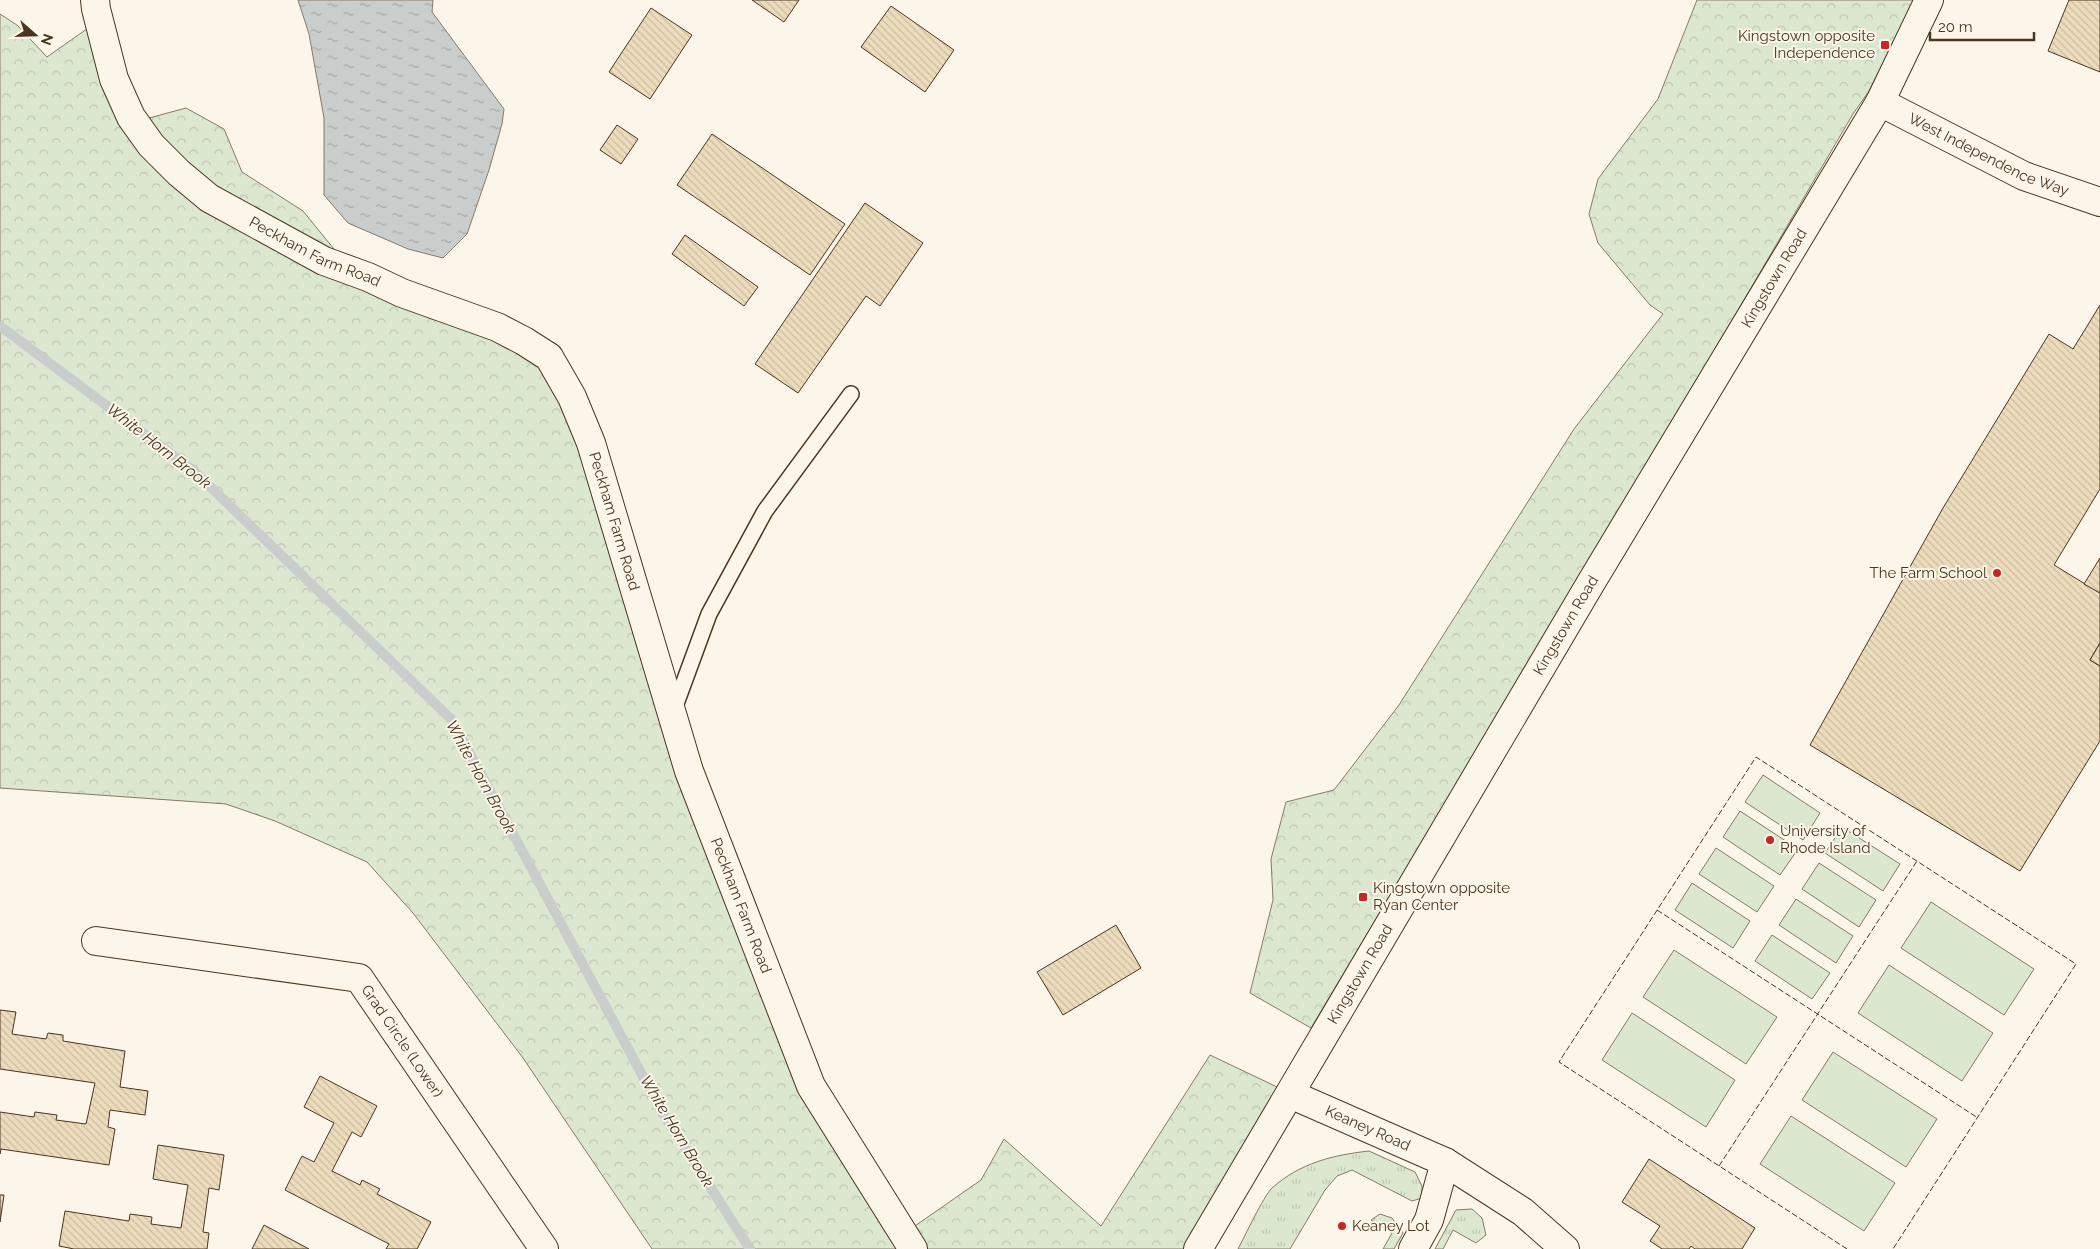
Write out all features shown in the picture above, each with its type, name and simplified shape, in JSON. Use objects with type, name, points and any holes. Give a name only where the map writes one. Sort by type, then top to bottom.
[{"type":"street","name":"Peckham Farm Road","points":[[95,0],[114,79],[131,117],[152,145],[179,173],[209,198],[324,261],[368,277],[402,293],[497,327],[549,357],[572,397],[591,443],[689,770],[811,1086],[913,1249]]},
{"type":"street","name":"Kingstown Road","points":[[1198,1249],[1589,586],[1880,102],[1928,0]]},
{"type":"street","name":"West Independence Way","points":[[1880,102],[2024,176],[2100,202]]},
{"type":"street","name":"Grad Circle (Lower)","points":[[96,941],[359,978],[544,1249]]},
{"type":"street","name":"Keaney Road","points":[[1290,1094],[1446,1162],[1523,1212],[1565,1249]]},
{"type":"street","points":[[1413,1249],[1429,1220],[1446,1162]]},
{"type":"lane","points":[[672,714],[709,614],[765,511],[851,394]]},
{"type":"green space","points":[[1697,0],[1915,0],[1869,91],[1853,114],[1684,402],[1663,442],[1649,461],[1311,1028],[1250,993],[1273,900],[1271,859],[1286,802],[1334,790],[1399,705],[1574,429],[1663,314],[1650,305],[1598,243],[1589,214],[1598,179],[1658,99]]},
{"type":"green space","points":[[0,14],[17,25],[47,57],[101,19],[138,121],[186,108],[224,129],[242,172],[303,211],[351,270],[549,353],[627,553],[810,1078],[912,1228],[981,1180],[1004,1139],[1101,1226],[1210,1055],[1277,1087],[1185,1249],[652,1249],[523,1058],[413,913],[367,862],[275,821],[226,804],[0,788]]},
{"type":"green space","points":[[1763,775],[1820,813],[1803,840],[1745,802]]},
{"type":"green space","points":[[1740,811],[1798,849],[1780,875],[1723,837]]},
{"type":"green space","points":[[1842,827],[1900,864],[1883,891],[1825,853]]},
{"type":"green space","points":[[1716,848],[1774,886],[1757,912],[1699,874]]},
{"type":"green space","points":[[1819,863],[1876,900],[1859,927],[1802,889]]},
{"type":"green space","points":[[1692,883],[1750,921],[1733,948],[1675,910]]},
{"type":"green space","points":[[1796,899],[1853,936],[1836,963],[1779,925]]},
{"type":"green space","points":[[1931,902],[2034,969],[2004,1015],[1901,948]]},
{"type":"green space","points":[[1772,935],[1830,973],[1812,999],[1755,961]]},
{"type":"green space","points":[[1674,950],[1777,1017],[1746,1064],[1643,997]]},
{"type":"green space","points":[[1889,965],[1993,1033],[1962,1081],[1858,1013]]},
{"type":"green space","points":[[1632,1013],[1735,1080],[1706,1127],[1602,1060]]},
{"type":"green space","points":[[1833,1052],[1937,1119],[1906,1167],[1802,1100]]},
{"type":"green space","points":[[1791,1116],[1895,1183],[1864,1231],[1760,1164]]},
{"type":"green space","points":[[1369,1151],[1415,1172],[1422,1186],[1422,1198],[1412,1201],[1352,1170],[1337,1176],[1325,1190],[1290,1249],[1238,1249],[1268,1193],[1283,1179],[1306,1166],[1330,1158]]},
{"type":"green space","points":[[1472,1209],[1482,1218],[1486,1235],[1476,1243],[1453,1230],[1443,1249],[1435,1249],[1456,1210]]},
{"type":"green space","points":[[1380,1214],[1392,1218],[1403,1233],[1394,1249],[1383,1249],[1392,1233],[1371,1220]]},
{"type":"water","points":[[298,0],[433,0],[432,12],[504,109],[502,124],[489,170],[467,234],[443,258],[408,249],[348,223],[324,195],[324,118],[309,34]]},
{"type":"building","points":[[752,0],[799,0],[784,22]]},
{"type":"building","points":[[2069,0],[2100,0],[2100,72],[2048,51]]},
{"type":"building","points":[[891,6],[954,50],[925,92],[861,47]]},
{"type":"building","points":[[651,8],[692,35],[650,99],[609,72]]},
{"type":"building","points":[[617,125],[638,139],[621,164],[600,150]]},
{"type":"building","points":[[712,134],[845,224],[810,275],[677,185]]},
{"type":"building","points":[[865,203],[923,243],[880,306],[866,296],[798,393],[755,364]]},
{"type":"building","points":[[685,235],[758,287],[744,306],[672,254]]},
{"type":"building","points":[[2100,305],[2100,489],[2054,565],[2100,593],[2100,643],[2090,660],[2100,666],[2100,741],[2020,871],[1810,745],[1943,508],[2049,334],[2073,349]]},
{"type":"building","points":[[2100,558],[2100,593],[2084,584]]},
{"type":"building","points":[[2100,643],[2100,666],[2090,660]]},
{"type":"building","points":[[1116,925],[1141,968],[1063,1015],[1037,972]]},
{"type":"building","points":[[0,1010],[16,1012],[12,1034],[46,1039],[48,1033],[63,1035],[63,1041],[125,1051],[120,1087],[148,1091],[145,1115],[110,1110],[108,1127],[115,1129],[109,1165],[1,1149],[0,1154],[0,1112],[34,1117],[35,1112],[57,1115],[56,1120],[86,1124],[95,1083],[0,1069]]},
{"type":"building","points":[[320,1076],[377,1106],[361,1137],[352,1132],[332,1171],[360,1185],[362,1180],[380,1189],[377,1194],[431,1222],[417,1249],[386,1249],[389,1244],[285,1190],[302,1156],[314,1162],[334,1123],[304,1107]]},
{"type":"building","points":[[158,1145],[224,1155],[219,1190],[209,1188],[203,1232],[209,1233],[207,1249],[74,1249],[59,1246],[65,1211],[129,1221],[130,1214],[152,1217],[151,1224],[181,1228],[188,1185],[153,1179]]},
{"type":"building","points":[[1649,1159],[1755,1228],[1742,1249],[1695,1249],[1691,1246],[1689,1249],[1662,1249],[1650,1241],[1660,1226],[1622,1202]]},
{"type":"building","points":[[0,1195],[4,1195],[0,1222]]},
{"type":"building","points":[[264,1225],[309,1249],[252,1249]]},
{"type":"waterway","name":"White Horn Brook","points":[[0,326],[194,471],[452,720],[662,1112],[750,1249]]},
{"type":"fence","points":[[1847,1249],[1559,1062],[1756,757],[2076,964],[1893,1249]]},
{"type":"fence","points":[[1719,1166],[1917,861]]},
{"type":"fence","points":[[1657,910],[1978,1118]]},
{"type":"place","name":"Kingstown opposite Independence","points":[[1885,45]]},
{"type":"place","name":"The Farm School","points":[[1997,573]]},
{"type":"place","name":"University of Rhode Island","points":[[1770,840]]},
{"type":"place","name":"Kingstown opposite Ryan Center","points":[[1363,897]]},
{"type":"place","name":"Keaney Lot","points":[[1342,1226]]}]
